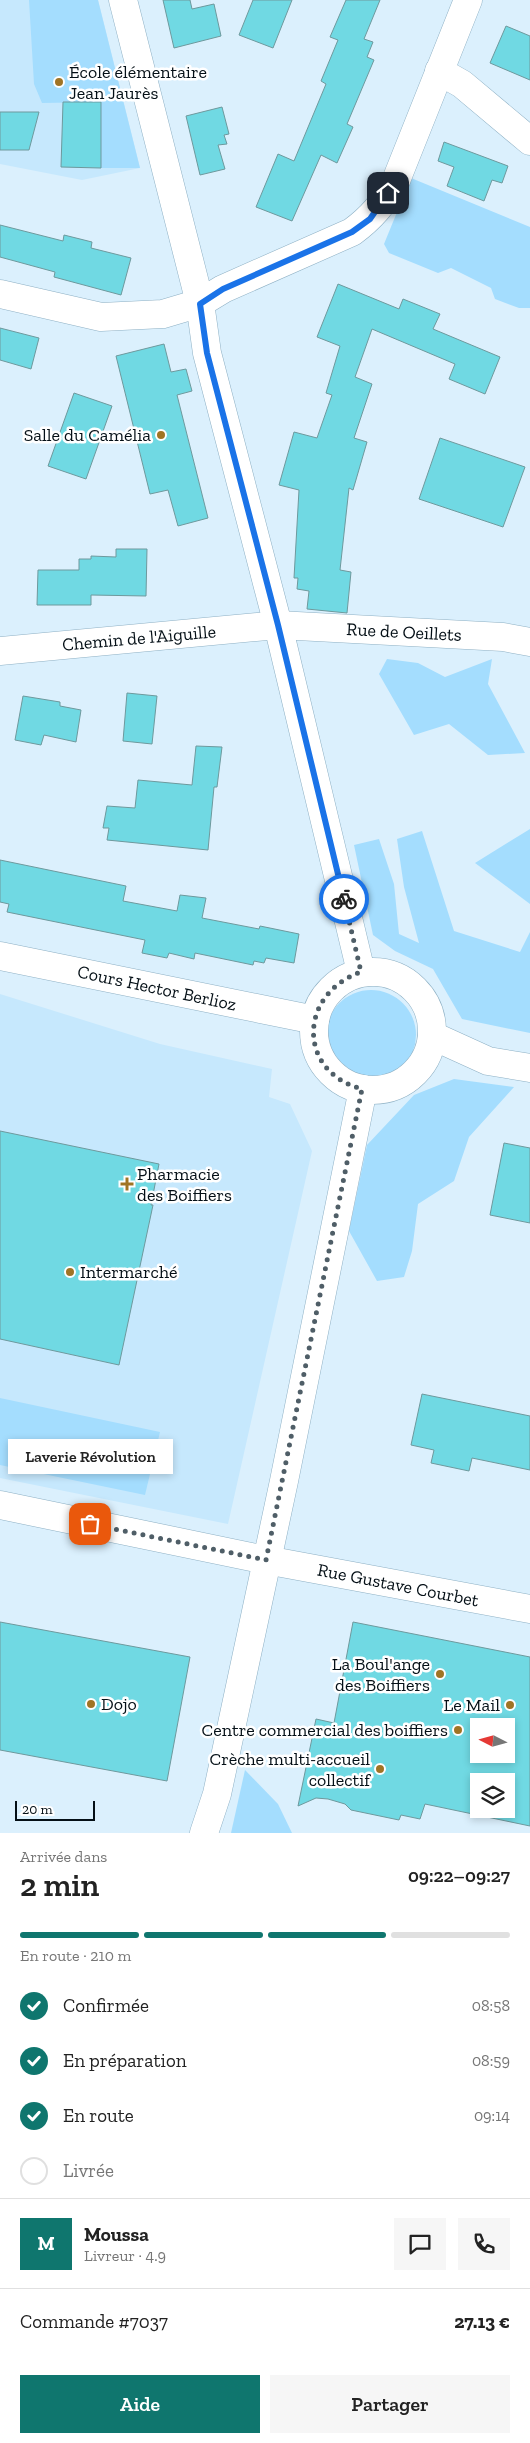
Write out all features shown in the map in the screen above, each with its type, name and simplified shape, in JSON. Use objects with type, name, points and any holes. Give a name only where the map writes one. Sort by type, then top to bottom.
[{"type":"street","points":[[123,0],[200,304],[207,353],[278,625],[361,972]]},
{"type":"street","points":[[0,294],[101,317],[163,314],[200,304],[223,289],[352,232],[370,219],[382,204],[395,182],[468,0]]},
{"type":"street","points":[[439,71],[462,84],[530,141]]},
{"type":"street","name":"Rue de Oeillets","points":[[278,625],[504,637],[530,642]]},
{"type":"street","name":"Chemin de l'Aiguille","points":[[0,651],[278,625]]},
{"type":"street","name":"Cours Hector Berlioz","points":[[0,956],[315,1020]]},
{"type":"street","points":[[361,972],[385,972],[400,977],[424,999],[432,1018],[433,1036],[423,1065],[414,1074],[396,1086],[381,1090],[362,1089],[338,1079],[323,1063],[314,1034],[315,1020],[321,1002],[330,990],[346,977],[361,972]]},
{"type":"street","points":[[433,1036],[488,1061],[530,1068]]},
{"type":"street","points":[[204,1833],[217,1794],[362,1089]]},
{"type":"street","name":"Rue Gustave Courbet","points":[[0,1505],[266,1560],[530,1609]]},
{"type":"street","points":[[215,1833],[217,1794]]},
{"type":"shaded area","name":"École élémentaire Jean Jaurès","points":[[0,0],[98,0],[140,168],[82,180],[0,164]]},
{"type":"shaded area","points":[[29,0],[98,0],[140,168],[96,168],[97,135],[101,135],[101,102],[42,103],[34,84]]},
{"type":"shaded area","points":[[411,178],[530,227],[530,308],[519,308],[495,299],[491,288],[451,268],[438,273],[389,253],[384,244]]},
{"type":"shaded area","points":[[387,659],[418,663],[445,677],[492,659],[488,684],[525,753],[488,755],[449,724],[414,735],[379,674]]},
{"type":"shaded area","points":[[530,829],[530,904],[475,863]]},
{"type":"shaded area","points":[[422,831],[454,931],[520,952],[530,932],[530,1033],[462,1019],[433,969],[395,951],[373,935],[354,845],[379,839],[394,884],[399,934],[419,943],[404,887],[397,839]]},
{"type":"shaded area","points":[[362,990],[380,990],[396,997],[409,1010],[416,1026],[416,1044],[409,1060],[396,1073],[380,1080],[362,1080],[346,1073],[333,1060],[326,1044],[326,1026],[333,1010],[346,997]]},
{"type":"shaded area","points":[[0,994],[160,1044],[272,1069],[269,1097],[290,1104],[312,1151],[228,1524],[0,1478]]},
{"type":"shaded area","points":[[454,1079],[514,1087],[469,1137],[454,1181],[418,1204],[412,1251],[404,1277],[377,1281],[349,1231],[367,1145],[414,1095]]},
{"type":"shaded area","points":[[0,1398],[160,1432],[145,1495],[0,1465]]},
{"type":"shaded area","points":[[245,1770],[278,1804],[292,1833],[231,1833]]},
{"type":"building","points":[[163,0],[190,0],[192,9],[214,4],[221,36],[174,48]]},
{"type":"building","points":[[253,0],[292,0],[273,48],[239,35]]},
{"type":"building","points":[[346,0],[380,0],[364,39],[373,42],[367,57],[374,60],[347,124],[353,127],[337,163],[321,155],[292,221],[256,207],[278,154],[294,161],[326,84],[321,81],[338,40],[330,37]]},
{"type":"building","points":[[506,26],[530,36],[530,80],[490,63]]},
{"type":"building","points":[[63,102],[101,102],[101,168],[61,167]]},
{"type":"building","points":[[222,107],[229,134],[224,135],[227,144],[218,145],[225,169],[200,175],[186,116]]},
{"type":"building","points":[[0,112],[39,112],[29,150],[0,150]]},
{"type":"building","points":[[444,142],[508,166],[502,183],[492,180],[484,201],[447,186],[454,167],[438,161]]},
{"type":"building","points":[[0,225],[63,241],[64,235],[92,242],[91,248],[131,258],[121,295],[54,277],[55,272],[0,257]]},
{"type":"building","points":[[338,284],[399,309],[403,299],[440,314],[433,329],[500,357],[485,394],[449,379],[455,364],[372,329],[355,377],[372,384],[354,438],[367,442],[353,490],[349,488],[340,570],[351,572],[347,613],[307,609],[309,591],[297,589],[298,578],[294,578],[299,490],[279,485],[294,432],[317,438],[332,395],[326,393],[340,346],[317,337]]},
{"type":"building","points":[[0,328],[39,338],[31,369],[0,360]]},
{"type":"building","name":"Salle du Camélia","points":[[164,344],[171,372],[186,369],[192,391],[177,395],[208,518],[178,526],[168,490],[150,494],[116,356]]},
{"type":"building","points":[[74,393],[112,406],[86,479],[48,466]]},
{"type":"building","points":[[440,438],[525,467],[503,527],[419,499]]},
{"type":"building","points":[[116,549],[147,549],[146,596],[91,595],[91,605],[37,605],[38,570],[79,570],[79,559],[91,559],[91,556],[116,557]]},
{"type":"building","points":[[127,693],[157,696],[152,744],[123,741]]},
{"type":"building","points":[[23,696],[60,702],[60,706],[81,710],[76,742],[44,735],[41,745],[15,740]]},
{"type":"building","points":[[196,746],[222,747],[217,787],[214,787],[208,850],[107,840],[109,828],[103,828],[107,806],[135,808],[138,780],[192,785]]},
{"type":"building","points":[[0,860],[126,886],[123,901],[177,911],[180,895],[206,898],[202,918],[259,929],[260,926],[299,934],[294,963],[266,958],[264,963],[254,961],[253,965],[195,953],[194,959],[169,953],[167,958],[142,953],[145,940],[7,912],[9,904],[0,902]]},
{"type":"building","name":"Intermarché","points":[[0,1131],[159,1164],[151,1205],[153,1205],[119,1365],[0,1339]]},
{"type":"building","points":[[504,1143],[530,1148],[530,1223],[490,1215]]},
{"type":"building","points":[[422,1394],[530,1416],[530,1470],[472,1458],[469,1471],[431,1463],[434,1450],[411,1445]]},
{"type":"building","name":"Dojo","points":[[0,1622],[190,1657],[167,1781],[0,1750]]},
{"type":"building","points":[[353,1622],[530,1657],[530,1826],[492,1818],[515,1818],[515,1773],[470,1773],[470,1813],[425,1804],[420,1819],[401,1815],[399,1820],[351,1810],[345,1804],[328,1799],[316,1798],[298,1806],[316,1719],[334,1723]]},
{"type":"way so far","points":[[90,1524],[266,1560],[284,1481],[362,1089],[353,1087],[338,1079],[323,1063],[314,1034],[315,1020],[321,1002],[330,990],[346,977],[361,972],[344,899]]},
{"type":"place","name":"École élémentaire Jean Jaurès","points":[[59,82]]},
{"type":"place","name":"Salle du Camélia","points":[[161,435]]},
{"type":"place","name":"Pharmacie des Boiffiers","points":[[127,1184]]},
{"type":"place","name":"Intermarché","points":[[70,1272]]},
{"type":"place","name":"Laverie Révolution","points":[[90,1524]]},
{"type":"place","name":"La Boul'ange des Boiffiers","points":[[440,1674]]},
{"type":"place","name":"Dojo","points":[[91,1704]]},
{"type":"place","name":"Le Mail","points":[[510,1705]]},
{"type":"place","name":"Centre commercial des boiffiers","points":[[458,1730]]},
{"type":"place","name":"Crèche multi-accueil collectif","points":[[380,1769]]},
{"type":"route","points":[[344,899],[278,625],[207,353],[200,304],[223,289],[352,232],[370,219],[388,193]]}]
